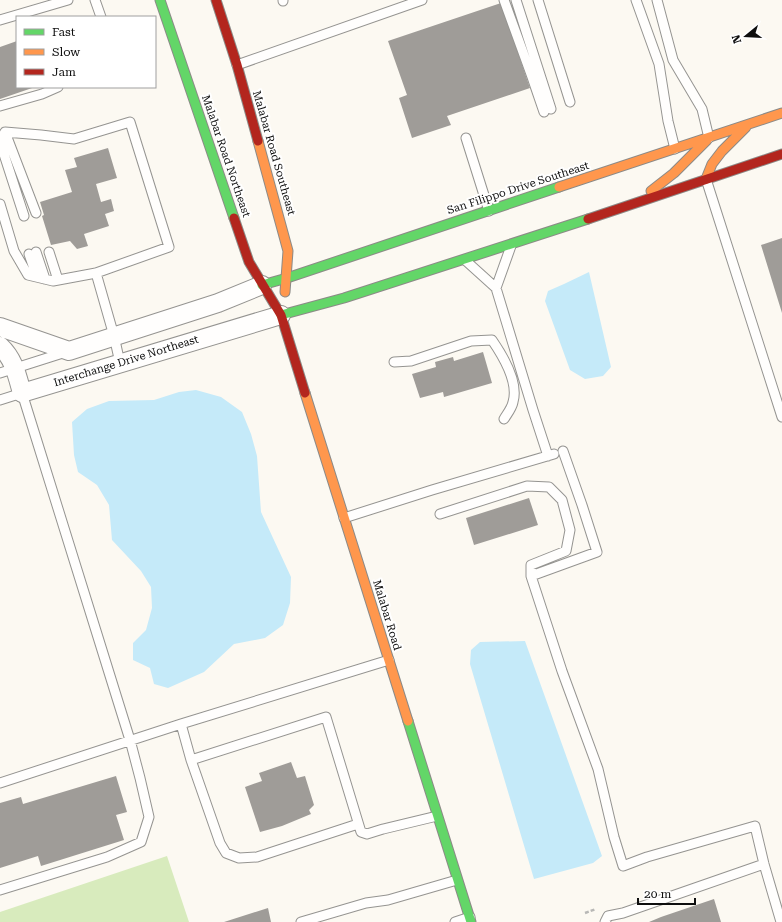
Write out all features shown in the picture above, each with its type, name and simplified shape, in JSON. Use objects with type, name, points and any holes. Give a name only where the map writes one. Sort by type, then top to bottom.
[{"type":"main road","name":"Malabar Road Northeast","points":[[160,0],[250,262],[262,285],[281,314]]},
{"type":"main road","name":"Malabar Road Southeast","points":[[216,0],[237,65],[288,251],[281,314]]},
{"type":"main road","name":"San Filippo Drive Southeast","points":[[262,285],[782,113]]},
{"type":"main road","points":[[706,179],[712,164],[722,151],[750,124]]},
{"type":"main road","points":[[638,202],[674,174],[709,138]]},
{"type":"main road","points":[[281,314],[344,298],[782,154]]},
{"type":"main road","name":"Malabar Road","points":[[281,314],[470,920]]},
{"type":"street","points":[[0,328],[69,351],[218,303],[262,285]]},
{"type":"street","name":"Interchange Drive Northeast","points":[[22,393],[281,314]]},
{"type":"street","points":[[0,346],[8,354],[8,371],[22,393]]},
{"type":"lane","points":[[0,20],[68,0]]},
{"type":"lane","points":[[95,0],[101,16]]},
{"type":"lane","points":[[237,65],[422,0]]},
{"type":"lane","points":[[504,0],[532,77],[547,110],[516,0]]},
{"type":"lane","points":[[538,0],[570,102]]},
{"type":"lane","points":[[636,0],[659,64],[668,121],[675,149]]},
{"type":"lane","points":[[657,0],[674,60],[702,109],[709,138]]},
{"type":"lane","points":[[0,106],[42,94],[56,88]]},
{"type":"lane","points":[[0,204],[14,251],[28,275],[53,282],[96,273],[169,247],[130,122],[74,139],[41,134],[5,132]]},
{"type":"lane","points":[[0,158],[22,218],[0,141],[5,132]]},
{"type":"lane","points":[[5,132],[36,213]]},
{"type":"lane","points":[[466,138],[489,211]]},
{"type":"lane","points":[[706,179],[782,417]]},
{"type":"lane","points":[[496,288],[512,244]]},
{"type":"lane","points":[[49,252],[58,280]]},
{"type":"lane","points":[[33,253],[41,278]]},
{"type":"lane","points":[[344,518],[551,455],[496,288],[464,259]]},
{"type":"lane","points":[[96,273],[120,363]]},
{"type":"lane","points":[[394,362],[411,361],[471,341],[492,340],[502,355],[515,388],[513,403],[504,419]]},
{"type":"lane","points":[[8,371],[69,351]]},
{"type":"lane","points":[[0,400],[22,393],[130,740],[149,817],[141,842],[107,858],[0,890]]},
{"type":"lane","points":[[531,576],[597,552],[563,451]]},
{"type":"lane","points":[[440,514],[527,486],[549,487],[562,500],[570,530],[566,551],[531,565],[531,576],[562,671],[598,768],[614,837],[623,866],[647,857],[755,826],[764,864],[781,922]]},
{"type":"lane","points":[[0,783],[130,740],[389,660]]},
{"type":"lane","points":[[191,760],[326,717],[359,828],[367,834],[437,816]]},
{"type":"lane","points":[[181,724],[191,760],[220,843],[226,853],[239,858],[257,857],[359,828]]},
{"type":"lane","points":[[604,922],[608,916],[621,918],[764,864]]},
{"type":"lane","points":[[301,922],[366,903],[388,900],[457,880]]},
{"type":"lane","points":[[455,922],[470,920]]},
{"type":"green space","points":[[167,856],[189,922],[0,922],[0,912]]},
{"type":"water","points":[[589,272],[611,367],[603,376],[585,379],[570,370],[545,301],[548,291]]},
{"type":"water","points":[[196,390],[221,397],[242,412],[251,434],[257,456],[261,512],[291,577],[290,603],[283,625],[265,638],[234,644],[204,672],[168,688],[154,684],[150,668],[133,660],[133,643],[146,630],[152,608],[151,587],[141,571],[112,540],[109,505],[97,485],[78,472],[74,455],[72,422],[87,409],[109,401],[154,400],[179,392]]},
{"type":"water","points":[[525,641],[602,856],[593,863],[534,879],[470,664],[471,650],[480,642]]},
{"type":"building","points":[[501,3],[530,88],[447,116],[451,125],[412,138],[399,98],[407,95],[388,41]]},
{"type":"building","points":[[16,41],[16,88],[32,88],[0,99],[0,47]]},
{"type":"building","points":[[108,148],[117,178],[96,184],[101,202],[111,199],[114,211],[105,214],[109,226],[84,234],[88,246],[77,249],[70,241],[51,245],[42,216],[44,215],[40,202],[72,192],[65,170],[77,167],[74,158]]},
{"type":"building","points":[[782,238],[782,313],[761,245]]},
{"type":"building","points":[[483,352],[492,383],[444,397],[443,392],[420,398],[412,374],[436,367],[435,362],[453,357],[454,361]]},
{"type":"building","points":[[529,498],[538,525],[474,545],[466,518]]},
{"type":"building","points":[[291,762],[297,778],[305,776],[314,805],[309,810],[311,814],[282,826],[260,832],[245,787],[262,781],[259,773]]},
{"type":"building","points":[[116,776],[127,812],[116,815],[124,840],[41,866],[38,856],[0,868],[0,803],[21,797],[23,804]]},
{"type":"building","points":[[714,899],[721,922],[649,922],[661,917]]},
{"type":"building","points":[[268,908],[271,922],[224,922]]},
{"type":"traffic: fast","points":[[160,0],[234,218]]},
{"type":"traffic: fast","points":[[262,285],[559,187]]},
{"type":"traffic: fast","points":[[281,315],[344,298],[588,219]]},
{"type":"traffic: fast","points":[[408,721],[471,922]]},
{"type":"traffic: slow","points":[[559,187],[782,113]]},
{"type":"traffic: slow","points":[[706,179],[712,164],[722,151],[746,127]]},
{"type":"traffic: slow","points":[[651,191],[674,173],[707,140]]},
{"type":"traffic: slow","points":[[258,141],[288,251],[285,292]]},
{"type":"traffic: slow","points":[[305,393],[408,721]]},
{"type":"traffic: jam","points":[[216,0],[237,65],[258,141]]},
{"type":"traffic: jam","points":[[588,219],[782,154]]},
{"type":"traffic: jam","points":[[234,218],[249,262],[281,315],[305,393]]}]
